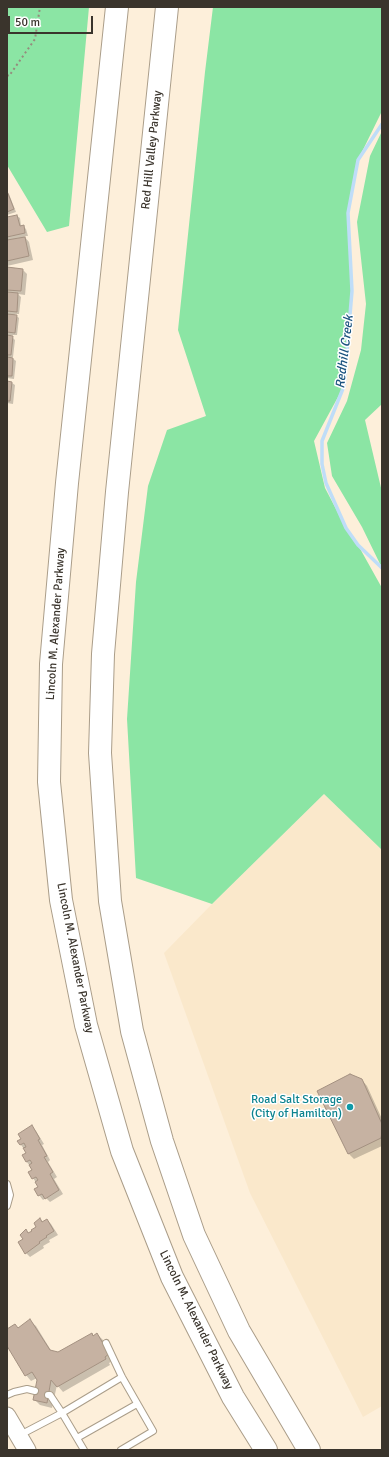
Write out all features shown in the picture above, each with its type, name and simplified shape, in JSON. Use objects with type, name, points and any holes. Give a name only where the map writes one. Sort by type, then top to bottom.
[{"type":"highway","name":"Lincoln M. Alexander Parkway","points":[[117,7],[66,491],[51,664],[49,782],[61,900],[86,1025],[122,1151],[172,1277],[233,1397],[266,1450]]},
{"type":"highway","name":"Red Hill Valley Parkway","points":[[166,7],[117,492],[103,654],[100,753],[110,901],[132,1031],[162,1141],[194,1235],[239,1331],[309,1450]]},
{"type":"street","points":[[7,1416],[22,1443]]},
{"type":"lane","points":[[7,1184],[10,1195],[7,1206]]},
{"type":"lane","points":[[106,1343],[122,1377],[153,1431],[122,1450]]},
{"type":"lane","points":[[22,1443],[62,1413],[122,1377]]},
{"type":"lane","points":[[7,1395],[27,1389],[35,1391]]},
{"type":"lane","points":[[48,1395],[50,1395],[62,1413],[84,1450]]},
{"type":"lane","points":[[77,1438],[137,1404]]},
{"type":"path","points":[[7,75],[9,76],[35,38],[40,7]]},
{"type":"shaded area","points":[[324,794],[382,850],[382,1406],[363,1417],[250,1193],[164,953]]},
{"type":"green space","points":[[7,7],[89,7],[69,226],[47,232],[7,165]]},
{"type":"green space","points":[[213,7],[382,7],[382,111],[358,160],[348,213],[352,291],[344,386],[314,441],[325,488],[346,528],[358,545],[382,588],[382,850],[324,794],[212,904],[136,878],[127,719],[136,582],[148,486],[167,430],[206,416],[178,330]]},
{"type":"green space","points":[[382,131],[382,404],[365,420],[382,492],[382,568],[362,527],[332,476],[327,443],[347,401],[361,350],[366,304],[357,222],[370,156]]},
{"type":"building","points":[[7,191],[14,209],[7,212]]},
{"type":"building","points":[[17,215],[20,226],[24,225],[25,233],[7,237],[7,217]]},
{"type":"building","points":[[25,237],[29,256],[7,261],[7,240]]},
{"type":"building","points":[[7,267],[23,269],[21,291],[7,290]]},
{"type":"building","points":[[7,292],[18,293],[17,312],[7,311]]},
{"type":"building","points":[[7,314],[17,315],[15,333],[7,332]]},
{"type":"building","points":[[7,335],[13,336],[11,355],[7,355]]},
{"type":"building","points":[[7,357],[13,358],[12,376],[7,376]]},
{"type":"building","points":[[7,381],[12,382],[10,401],[7,401]]},
{"type":"building","name":"Road Salt Storage (City of Hamilton)","points":[[350,1074],[362,1079],[382,1124],[382,1132],[381,1138],[348,1154],[317,1091]]},
{"type":"building","points":[[32,1125],[47,1156],[44,1157],[53,1172],[50,1174],[59,1190],[45,1199],[42,1194],[38,1196],[34,1189],[38,1187],[35,1182],[38,1180],[36,1177],[32,1179],[28,1172],[32,1170],[29,1165],[32,1163],[30,1160],[26,1162],[22,1155],[26,1153],[23,1148],[26,1147],[24,1143],[20,1145],[17,1141],[21,1139],[18,1134]]},
{"type":"building","points":[[40,1218],[42,1222],[47,1219],[54,1231],[25,1254],[18,1242],[23,1239],[20,1235],[26,1229],[28,1233],[32,1231],[31,1230],[36,1227],[34,1223]]},
{"type":"building","points":[[30,1319],[50,1350],[58,1352],[92,1333],[93,1336],[97,1333],[109,1354],[105,1357],[106,1359],[57,1387],[51,1380],[47,1403],[33,1400],[37,1380],[32,1372],[25,1376],[7,1346],[7,1329],[15,1324],[18,1328]]},
{"type":"waterway","name":"Redhill Creek","points":[[382,124],[358,160],[348,213],[352,291],[344,386],[322,441],[322,464],[326,483],[346,528],[358,545],[382,568]]},
{"type":"place","name":"Road Salt Storage (City of Hamilton)","points":[[350,1107]]}]
